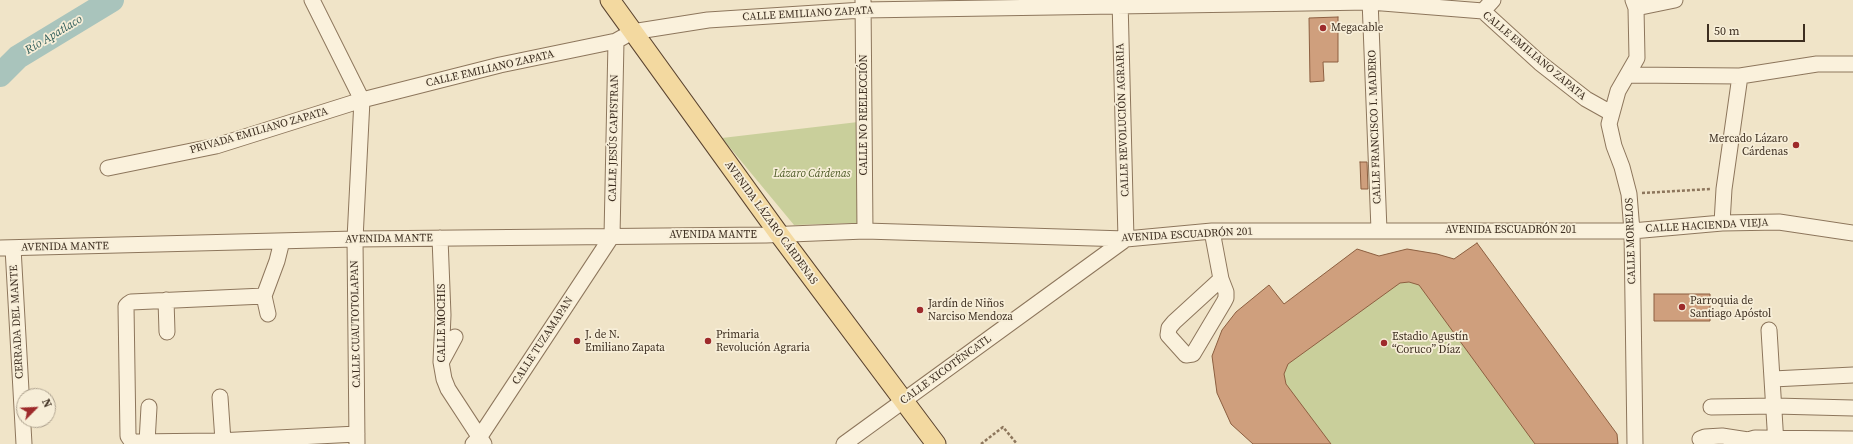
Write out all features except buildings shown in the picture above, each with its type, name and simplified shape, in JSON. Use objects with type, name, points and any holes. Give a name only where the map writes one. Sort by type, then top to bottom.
[{"type":"main road","name":"AVENIDA LÁZARO CÁRDENAS","points":[[601,0],[625,36],[899,404],[936,444]]},
{"type":"main road","name":"AVENIDA LÁZARO CÁRDENAS","points":[[610,0],[625,36]]},
{"type":"main road","name":"AVENIDA LÁZARO CÁRDENAS","points":[[899,404],[921,444]]},
{"type":"street","name":"CALLE CUAUTOTOLAPAN","points":[[312,0],[362,100],[355,239],[357,439]]},
{"type":"street","points":[[1634,4],[1675,0]]},
{"type":"street","name":"CALLE EMILIANO ZAPATA","points":[[362,100],[500,65],[625,36],[708,20],[863,5],[1370,1],[1488,6],[1540,63],[1586,99],[1611,113]]},
{"type":"street","name":"CALLE FRANCISCO I. MADERO","points":[[1370,1],[1379,230]]},
{"type":"street","name":"CALLE REVOLUCIÓN AGRARIA","points":[[1120,3],[1126,239]]},
{"type":"street","name":"CALLE MORELOS","points":[[1634,4],[1636,58],[1629,75],[1618,91],[1609,124],[1614,146],[1622,167],[1629,194],[1632,231],[1635,444]]},
{"type":"street","name":"CALLE NO REELECCIÓN","points":[[863,5],[864,231]]},
{"type":"street","name":"CALLE JESÚS CAPISTRAN","points":[[612,236],[625,36]]},
{"type":"street","points":[[1629,75],[1740,76],[1817,64],[1853,64]]},
{"type":"street","points":[[1722,223],[1724,189],[1740,76]]},
{"type":"street","name":"PRIVADA EMILIANO ZAPATA","points":[[108,168],[216,146],[362,100]]},
{"type":"street","name":"CALLE HACIENDA VIEJA","points":[[1632,231],[1722,223],[1779,222],[1853,233]]},
{"type":"street","name":"AVENIDA ESCUADRÓN 201","points":[[772,235],[864,231],[1126,239],[1212,231],[1632,231]]},
{"type":"street","points":[[1212,231],[1221,279],[1226,292],[1224,302],[1193,354],[1186,355],[1168,335],[1169,328],[1221,279]]},
{"type":"street","name":"AVENIDA MANTE","points":[[6,248],[355,239],[772,235]]},
{"type":"street","name":"CALLE TUZAMAPAN","points":[[478,442],[612,236]]},
{"type":"street","name":"CALLE MOCHIS","points":[[440,238],[443,315],[441,362],[448,389],[478,442]]},
{"type":"street","name":"CALLE XICOTÉNCATL","points":[[844,444],[1126,239]]},
{"type":"street","points":[[268,314],[264,296],[277,261],[282,241]]},
{"type":"street","name":"CERRADA DEL MANTE","points":[[6,248],[24,444]]},
{"type":"street","points":[[264,296],[131,302],[126,306],[128,436],[133,442],[357,439]]},
{"type":"street","points":[[166,300],[167,332]]},
{"type":"street","points":[[1769,330],[1775,406],[1776,441]]},
{"type":"street","points":[[441,362],[455,337]]},
{"type":"street","points":[[1773,379],[1853,375]]},
{"type":"street","points":[[220,397],[220,442]]},
{"type":"street","points":[[1711,407],[1775,406],[1853,408]]},
{"type":"street","points":[[147,442],[149,407]]},
{"type":"street","points":[[1700,439],[1705,437],[1722,436],[1748,440],[1754,438],[1776,441],[1853,439]]},
{"type":"path","points":[[1629,194],[1724,189]]},
{"type":"path","points":[[981,444],[1003,427],[1017,444]]},
{"type":"green space","name":"Lázaro Cárdenas","points":[[858,122],[858,223],[794,225],[722,138]]},
{"type":"green space","name":"Estadio Agustín “Coruco” Díaz","points":[[1477,243],[1617,434],[1618,444],[1253,444],[1231,424],[1217,393],[1212,356],[1222,330],[1236,312],[1269,285],[1284,304],[1357,249],[1379,256],[1407,249],[1437,254],[1454,259]]},
{"type":"waterway","name":"Río Apatlaco","points":[[0,75],[18,57],[112,0]]},
{"type":"place","name":"Megacable","points":[[1323,28]]},
{"type":"place","name":"Mercado Lázaro Cárdenas","points":[[1796,145]]},
{"type":"place","name":"Parroquia de Santiago Apóstol","points":[[1682,307]]},
{"type":"place","name":"Jardín de Niños Narciso Mendoza","points":[[920,310]]},
{"type":"place","name":"J. de N. Emiliano Zapata","points":[[577,341]]},
{"type":"place","name":"Primaria Revolución Agraria","points":[[708,341]]},
{"type":"place","name":"Estadio Agustín “Coruco” Díaz","points":[[1384,343]]}]
